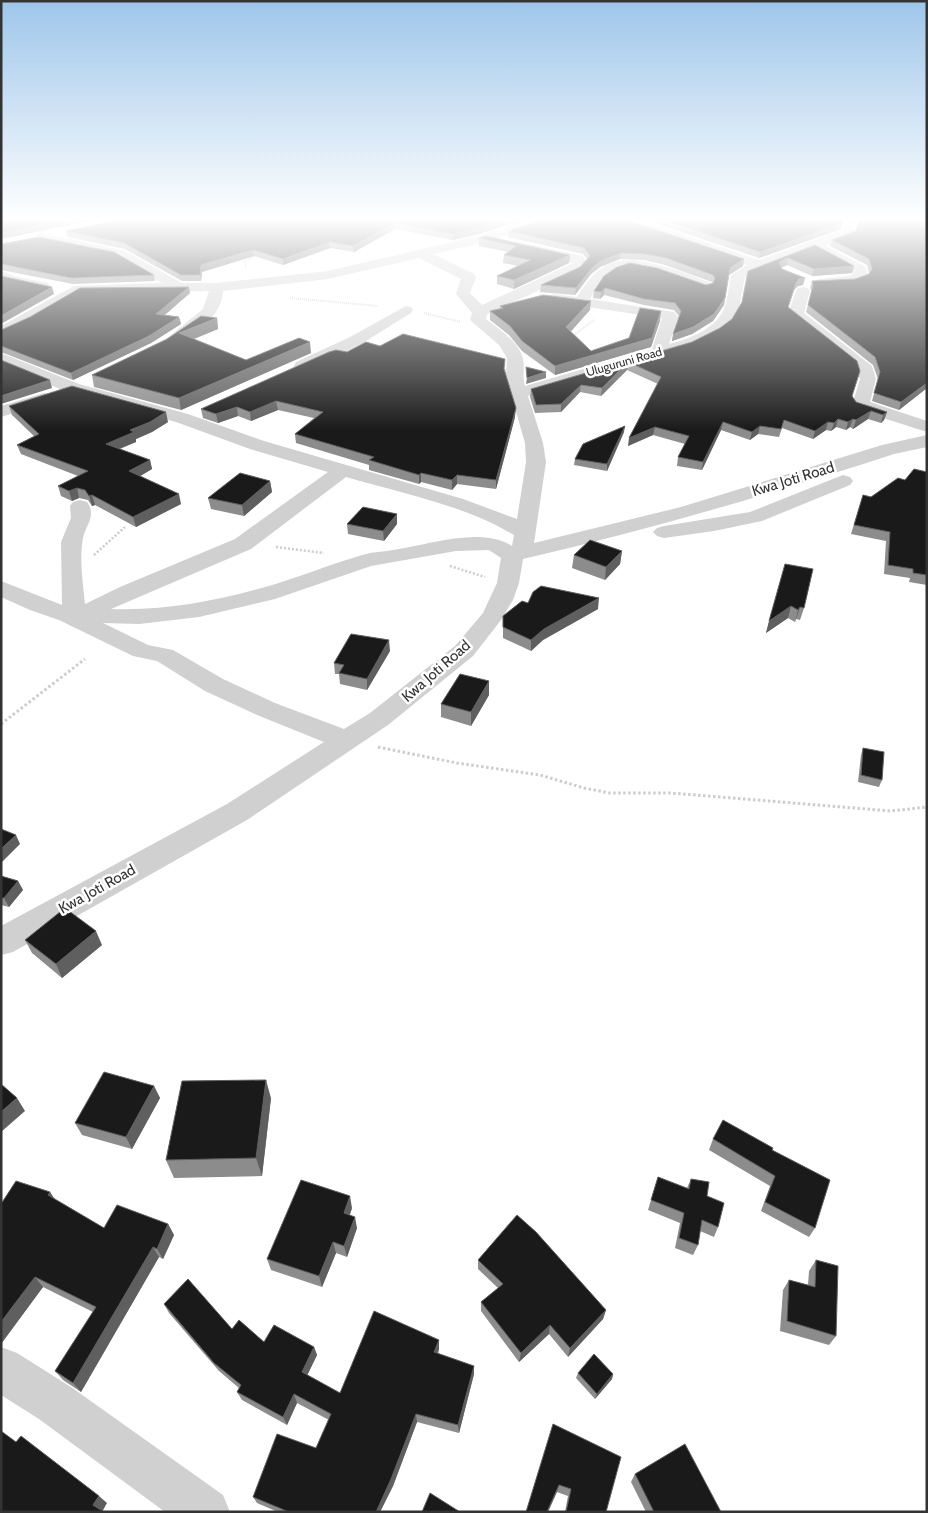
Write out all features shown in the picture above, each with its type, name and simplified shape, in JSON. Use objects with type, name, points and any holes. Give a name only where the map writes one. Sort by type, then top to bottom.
[{"type":"street","points":[[61,289],[74,291]]},
{"type":"street","points":[[1,332],[74,291],[82,289]]},
{"type":"street","points":[[157,349],[193,326],[207,314],[214,302],[216,289]]},
{"type":"street","points":[[465,289],[463,294],[515,358],[514,377],[534,443],[536,462],[520,546]]},
{"type":"street","points":[[482,319],[513,297],[531,289]]},
{"type":"street","points":[[581,302],[588,289]]},
{"type":"street","points":[[688,295],[700,289]]},
{"type":"street","name":"Uluguruni Road","points":[[520,392],[684,345],[713,332],[724,322],[732,308],[735,289]]},
{"type":"street","points":[[799,289],[796,314],[864,366],[868,379],[861,405],[927,427]]},
{"type":"street","points":[[513,297],[551,298],[669,315],[659,352]]},
{"type":"street","points":[[287,372],[359,340],[406,310]]},
{"type":"street","points":[[1,358],[73,388],[182,418],[248,442],[456,503],[507,522],[520,546]]},
{"type":"street","points":[[1,412],[73,388],[98,377]]},
{"type":"street","points":[[182,418],[208,407]]},
{"type":"street","name":"Kwa Joti Road","points":[[1,942],[237,812],[379,719],[464,651],[493,615],[508,583],[520,546],[590,538],[803,477],[889,449],[927,441]]},
{"type":"street","points":[[590,538],[633,536],[714,525],[755,516],[859,474],[884,466],[927,458]]},
{"type":"street","points":[[74,615],[243,544],[344,469]]},
{"type":"street","points":[[74,615],[71,576],[73,536],[83,517],[80,506]]},
{"type":"street","points":[[74,615],[139,616],[199,610],[267,594],[368,560],[456,545],[478,543],[497,546],[520,546]]},
{"type":"street","points":[[1,588],[38,605],[74,615],[142,650],[164,655],[192,674],[266,709],[345,740]]},
{"type":"street","points":[[1,1369],[54,1403],[206,1512]]},
{"type":"path","points":[[263,289],[268,292],[289,298],[378,306],[482,319]]},
{"type":"path","points":[[587,372],[574,336],[599,317],[609,306]]},
{"type":"path","points":[[71,576],[125,527]]},
{"type":"path","points":[[243,544],[368,560]]},
{"type":"path","points":[[445,565],[508,583]]},
{"type":"path","points":[[1,724],[85,659]]},
{"type":"path","points":[[345,740],[457,764],[540,775],[584,788],[610,793],[671,793],[891,811],[927,807]]},
{"type":"building","points":[[1,289],[49,289],[1,316]]},
{"type":"building","points":[[79,289],[187,289],[156,314],[179,317],[149,336],[71,373],[1,346],[1,330],[30,317]]},
{"type":"building","points":[[596,289],[604,289],[601,292],[594,291]]},
{"type":"building","points":[[607,289],[727,289],[725,298],[714,314],[693,327],[673,334],[681,311],[675,303],[644,299]]},
{"type":"building","points":[[745,289],[794,289],[788,307],[857,361],[860,371],[852,396],[856,402],[887,412],[883,415],[871,411],[856,420],[853,419],[848,422],[838,419],[834,423],[828,422],[815,431],[784,420],[781,429],[760,426],[752,432],[723,422],[703,462],[678,457],[689,436],[655,427],[629,438],[661,377],[628,362],[602,388],[581,385],[561,404],[536,405],[531,389],[692,342],[720,328],[732,319],[742,302]]},
{"type":"building","points":[[812,289],[927,289],[927,383],[901,402],[874,393],[880,372],[875,357],[808,305]]},
{"type":"building","points":[[543,295],[591,301],[566,327],[591,351],[629,338],[640,308],[661,311],[652,338],[555,366],[522,341],[510,326],[490,311],[503,308],[500,306]]},
{"type":"building","points":[[201,316],[217,318],[179,333],[246,360],[299,338],[310,342],[179,398],[92,375],[167,339]]},
{"type":"building","points":[[403,334],[505,359],[504,369],[516,408],[496,480],[457,475],[452,480],[421,473],[419,475],[369,460],[374,457],[295,434],[323,412],[276,401],[250,412],[237,407],[216,414],[201,409],[329,352],[336,350],[347,352],[366,342],[380,346]]},
{"type":"building","points":[[1,360],[50,380],[1,396]]},
{"type":"building","points":[[526,367],[546,372],[527,378]]},
{"type":"building","points":[[72,386],[166,412],[150,422],[130,430],[134,432],[106,444],[150,460],[129,471],[179,494],[133,517],[92,495],[89,496],[85,490],[77,488],[69,491],[58,486],[88,471],[17,445],[39,434],[9,406]]},
{"type":"building","points":[[625,426],[607,464],[575,459],[583,444]]},
{"type":"building","points":[[914,469],[927,472],[927,575],[913,573],[913,569],[888,565],[890,532],[854,525],[863,495],[871,497],[898,478],[905,480]]},
{"type":"building","points":[[240,473],[270,481],[242,505],[208,498]]},
{"type":"building","points":[[363,507],[397,514],[383,531],[347,524]]},
{"type":"building","points":[[590,540],[622,551],[606,567],[574,555]]},
{"type":"building","points":[[785,564],[813,569],[804,608],[800,607],[798,610],[791,606],[769,621]]},
{"type":"building","points":[[541,586],[599,598],[544,629],[531,640],[503,627],[503,616],[522,601],[528,603],[533,592]]},
{"type":"building","points":[[351,634],[389,640],[367,679],[339,673],[344,665],[334,663]]},
{"type":"building","points":[[460,674],[489,681],[471,712],[441,704]]},
{"type":"building","points":[[863,748],[884,752],[882,780],[861,775]]},
{"type":"building","points":[[1,829],[16,835],[1,849]]},
{"type":"building","points":[[1,876],[18,881],[4,898],[1,898]]},
{"type":"building","points":[[65,908],[96,931],[56,964],[25,940]]},
{"type":"building","points":[[104,1072],[154,1086],[126,1137],[75,1123]]},
{"type":"building","points":[[266,1080],[256,1158],[166,1160],[182,1081]]},
{"type":"building","points":[[1,1084],[17,1098],[1,1112]]},
{"type":"building","points":[[723,1120],[773,1148],[772,1150],[830,1180],[815,1228],[765,1202],[775,1176],[713,1139]]},
{"type":"building","points":[[658,1177],[689,1189],[691,1179],[709,1182],[707,1196],[724,1203],[718,1227],[702,1220],[698,1245],[679,1238],[684,1213],[651,1200]]},
{"type":"building","points":[[301,1180],[350,1196],[344,1213],[355,1217],[344,1246],[333,1242],[319,1276],[267,1259]]},
{"type":"building","points":[[16,1181],[50,1192],[48,1195],[104,1228],[117,1205],[168,1224],[157,1249],[153,1247],[73,1383],[55,1371],[96,1307],[35,1277],[1,1322],[1,1204]]},
{"type":"building","points":[[517,1215],[536,1232],[606,1310],[570,1348],[550,1325],[521,1353],[481,1302],[503,1284],[478,1260]]},
{"type":"building","points":[[816,1260],[838,1266],[836,1336],[787,1321],[789,1280],[815,1287]]},
{"type":"building","points":[[188,1279],[232,1329],[239,1320],[264,1342],[274,1325],[314,1347],[302,1372],[340,1393],[374,1311],[439,1340],[434,1352],[474,1366],[458,1425],[416,1414],[376,1512],[289,1512],[253,1497],[277,1434],[316,1448],[331,1414],[294,1394],[283,1417],[237,1392],[241,1385],[214,1363],[164,1304]]},
{"type":"building","points":[[594,1354],[613,1374],[597,1394],[578,1373]]},
{"type":"building","points":[[553,1424],[621,1457],[606,1512],[566,1512],[571,1489],[559,1485],[547,1512],[526,1512]]},
{"type":"building","points":[[1,1431],[16,1442],[21,1436],[99,1496],[93,1505],[104,1512],[1,1512]]},
{"type":"building","points":[[685,1444],[721,1512],[654,1512],[635,1474]]},
{"type":"building","points":[[430,1493],[460,1512],[422,1512]]}]
